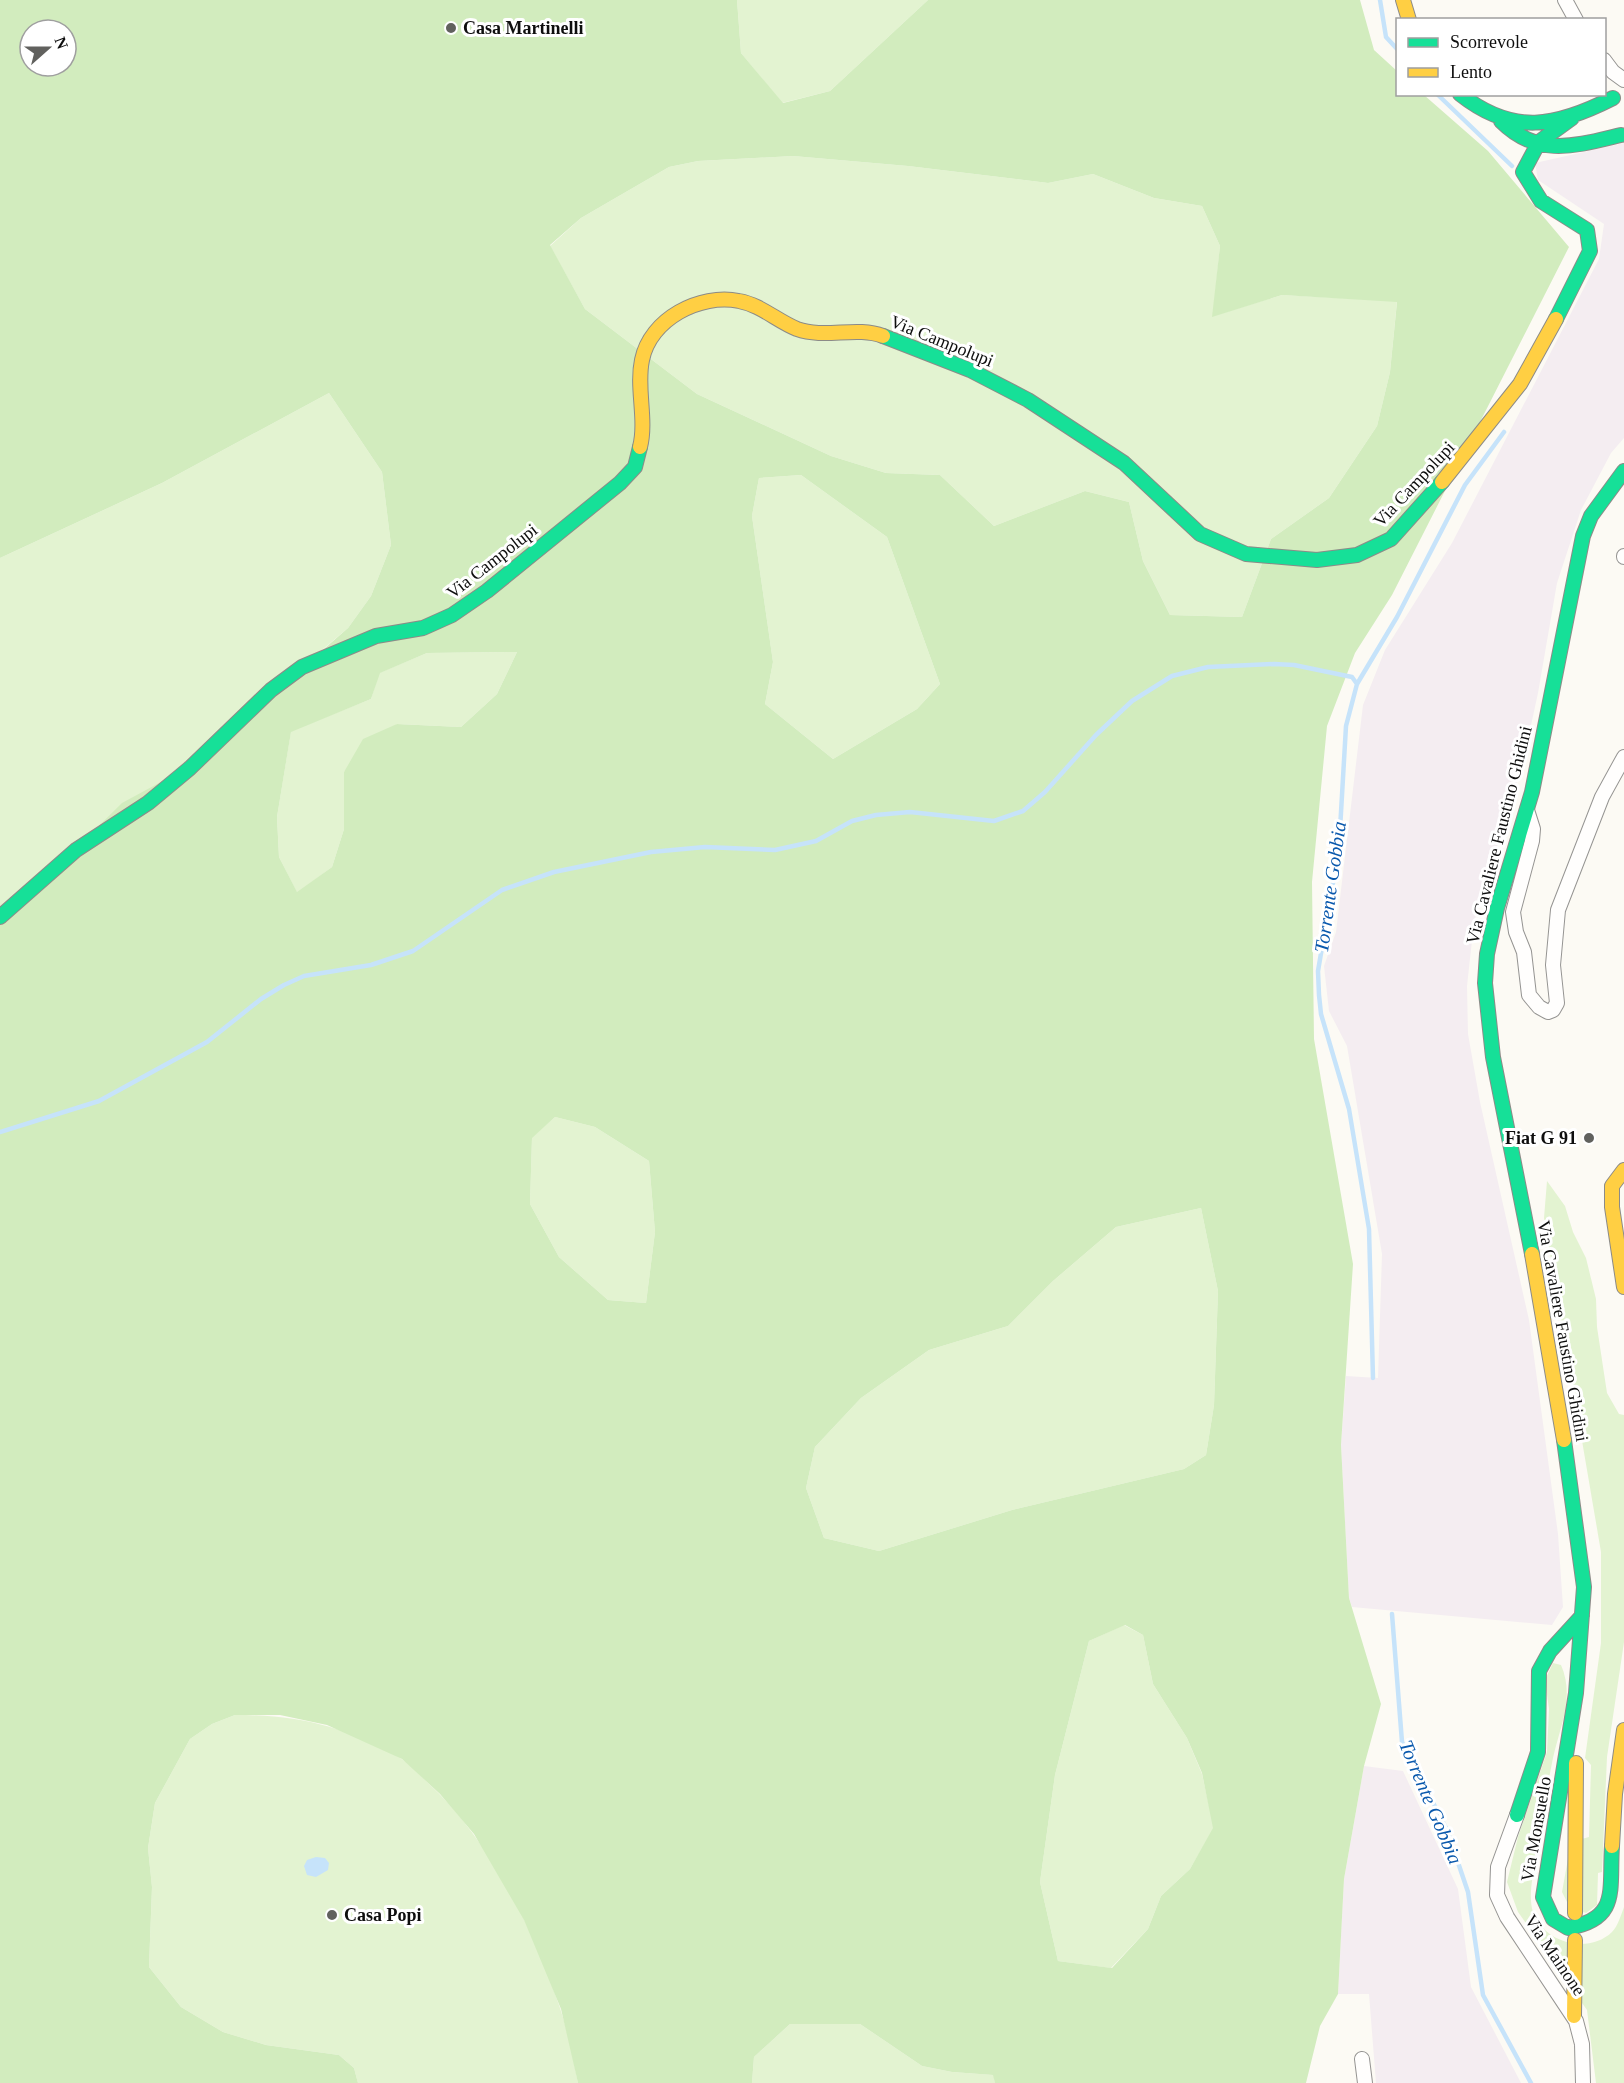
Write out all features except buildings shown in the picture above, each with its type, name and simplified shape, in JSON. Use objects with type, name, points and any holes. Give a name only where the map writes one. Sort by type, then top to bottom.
[{"type":"main road","points":[[1403,0],[1408,18]]},
{"type":"main road","points":[[1462,96],[1472,106],[1501,121],[1509,131],[1536,145],[1556,148],[1623,135],[1609,118],[1619,95]]},
{"type":"main road","points":[[1501,121],[1555,123],[1572,118],[1619,95]]},
{"type":"main road","points":[[1536,145],[1545,136],[1563,127],[1572,118]]},
{"type":"main road","name":"Via Campolupi","points":[[0,917],[76,850],[156,796],[190,768],[271,690],[302,667],[376,636],[423,628],[452,615],[505,576],[620,483],[635,467],[642,439],[642,359],[658,328],[682,311],[706,300],[739,301],[770,313],[797,329],[828,334],[873,333],[970,370],[1028,400],[1069,425],[1124,463],[1200,534],[1246,554],[1317,560],[1357,555],[1391,539],[1466,455],[1520,384],[1545,342],[1590,251],[1587,230],[1546,206],[1531,192],[1523,172],[1536,145]]},
{"type":"main road","name":"Via Cavaliere Faustino Ghidini","points":[[1579,1647],[1583,1565],[1542,1303],[1493,1057],[1485,983],[1487,954],[1497,908],[1526,810],[1583,536],[1591,516],[1624,471]]},
{"type":"main road","points":[[1624,1170],[1612,1185],[1612,1207],[1624,1287]]},
{"type":"main road","points":[[1517,1815],[1538,1752],[1537,1678],[1550,1651],[1582,1616]]},
{"type":"main road","name":"Via Monsuello","points":[[1579,1647],[1577,1689],[1543,1897],[1552,1919],[1569,1928],[1590,1924],[1604,1913],[1609,1896],[1615,1794],[1624,1730]]},
{"type":"main road","points":[[1550,1651],[1564,1649],[1572,1653],[1578,1661]]},
{"type":"main road","points":[[1575,1913],[1577,1689]]},
{"type":"main road","points":[[1574,2016],[1575,1940]]},
{"type":"street","points":[[1565,0],[1575,18]]},
{"type":"street","points":[[1606,61],[1618,76],[1619,95]]},
{"type":"street","points":[[1526,810],[1533,829],[1532,841],[1513,912],[1516,932],[1524,952],[1529,995],[1539,1007],[1548,1012],[1553,1010],[1557,1003],[1553,965],[1558,910],[1602,797],[1624,757]]},
{"type":"street","name":"Via Mainone","points":[[1517,1815],[1498,1867],[1497,1895],[1507,1917],[1574,2016],[1582,2043],[1583,2083]]},
{"type":"street","points":[[1362,2059],[1365,2083]]},
{"type":"shaded area","points":[[1624,143],[1624,438],[1611,453],[1581,510],[1557,583],[1538,693],[1523,762],[1474,922],[1467,986],[1468,1034],[1480,1102],[1529,1320],[1558,1534],[1563,1607],[1552,1625],[1352,1607],[1349,1598],[1341,1445],[1346,1376],[1378,1378],[1382,1254],[1347,1046],[1329,1011],[1324,966],[1336,932],[1363,705],[1385,650],[1452,543],[1599,259],[1604,224],[1538,180],[1535,163]]},
{"type":"shaded area","points":[[1364,1766],[1403,1771],[1458,1889],[1471,1987],[1521,2083],[1376,2083],[1369,1994],[1338,1994],[1344,1879]]},
{"type":"green space","points":[[0,0],[737,0],[741,53],[783,103],[830,91],[928,0],[1360,0],[1374,50],[1396,70],[1396,96],[1425,96],[1488,151],[1569,247],[1392,595],[1355,653],[1327,726],[1312,882],[1314,1039],[1353,1264],[1341,1445],[1349,1598],[1381,1704],[1364,1766],[1344,1879],[1338,1994],[1320,2026],[1306,2083],[995,2083],[993,2075],[952,2072],[922,2066],[860,2024],[790,2024],[754,2057],[752,2083],[578,2083],[561,2009],[524,1920],[474,1834],[440,1794],[402,1759],[327,1725],[280,1715],[235,1715],[212,1724],[190,1739],[155,1803],[148,1848],[152,1887],[149,1967],[181,2007],[223,2032],[266,2045],[339,2055],[354,2068],[358,2083],[0,2083],[0,916],[18,906],[122,803],[218,751],[287,681],[348,628],[371,596],[391,545],[382,472],[329,393],[162,483],[0,558]],"holes":[[[793,156],[908,166],[1048,183],[1093,174],[1154,198],[1202,206],[1220,246],[1212,317],[1282,295],[1397,302],[1390,372],[1377,426],[1329,498],[1271,539],[1242,617],[1170,615],[1143,561],[1129,502],[1085,491],[994,526],[940,475],[886,473],[831,456],[697,394],[585,309],[550,245],[581,218],[669,167],[698,161]],[[801,475],[887,537],[940,684],[917,709],[833,759],[765,704],[773,662],[752,516],[759,478]],[[517,652],[497,694],[461,727],[397,724],[363,739],[344,772],[344,829],[332,867],[297,892],[279,857],[277,817],[291,732],[371,699],[380,673],[427,653]],[[555,1117],[595,1127],[649,1161],[655,1232],[646,1303],[608,1300],[559,1257],[530,1204],[532,1138]],[[1201,1208],[1218,1291],[1214,1405],[1206,1455],[1184,1469],[1012,1510],[879,1551],[824,1538],[806,1488],[815,1447],[861,1398],[929,1350],[1008,1326],[1053,1281],[1116,1227]],[[1125,1625],[1143,1635],[1153,1684],[1187,1738],[1202,1773],[1213,1828],[1190,1869],[1161,1896],[1148,1929],[1112,1968],[1058,1961],[1040,1882],[1055,1775],[1089,1641]]]},
{"type":"green space","points":[[737,0],[928,0],[830,91],[782,103],[741,53]]},
{"type":"green space","points":[[793,156],[908,166],[1048,183],[1093,174],[1154,198],[1202,206],[1220,246],[1213,316],[1282,295],[1397,301],[1390,372],[1377,426],[1329,498],[1271,539],[1242,617],[1170,615],[1143,561],[1129,502],[1085,491],[994,526],[940,475],[886,473],[831,456],[697,394],[585,309],[550,246],[581,218],[669,167],[698,161]]},
{"type":"green space","points":[[329,393],[382,472],[391,545],[371,596],[348,628],[18,906],[0,916],[0,558],[162,483]]},
{"type":"green space","points":[[801,475],[887,537],[940,684],[917,709],[833,759],[765,704],[773,662],[752,516],[759,478]]},
{"type":"green space","points":[[517,652],[497,694],[461,727],[397,724],[344,772],[344,829],[332,867],[297,893],[279,857],[277,817],[291,731],[371,699],[379,673],[427,653]]},
{"type":"green space","points":[[555,1117],[595,1127],[649,1161],[655,1232],[646,1303],[608,1300],[559,1257],[530,1204],[532,1137]]},
{"type":"green space","points":[[1547,1181],[1565,1206],[1573,1232],[1586,1258],[1596,1299],[1597,1327],[1607,1393],[1619,1414],[1624,1415],[1624,1642],[1607,1757],[1602,1872],[1598,1873],[1597,1905],[1586,1913],[1570,1908],[1562,1892],[1571,1842],[1589,1837],[1591,1765],[1585,1758],[1601,1643],[1601,1552],[1544,1218]]},
{"type":"green space","points":[[1201,1208],[1218,1291],[1214,1405],[1206,1455],[1184,1469],[1012,1510],[879,1551],[824,1538],[806,1488],[815,1447],[861,1398],[929,1350],[1008,1326],[1053,1281],[1116,1227]]},
{"type":"green space","points":[[1124,1625],[1143,1635],[1153,1684],[1187,1738],[1202,1774],[1214,1828],[1190,1869],[1161,1896],[1148,1929],[1111,1968],[1058,1961],[1040,1882],[1055,1775],[1089,1641]]},
{"type":"green space","points":[[1553,1663],[1561,1665],[1567,1689],[1565,1712],[1553,1758],[1531,1887],[1533,1912],[1539,1923],[1557,1938],[1579,1944],[1602,1939],[1612,1932],[1618,1924],[1624,1907],[1624,2083],[1596,2083],[1587,2010],[1518,1912],[1507,1882],[1518,1837],[1547,1752],[1549,1709],[1545,1680]]},
{"type":"green space","points":[[235,1715],[301,1720],[340,1730],[360,1738],[404,1760],[449,1805],[489,1858],[523,1917],[560,2008],[578,2083],[358,2083],[354,2068],[339,2055],[266,2045],[223,2032],[181,2007],[149,1967],[152,1887],[148,1848],[155,1803],[190,1739],[212,1724]]},
{"type":"green space","points":[[790,2024],[860,2024],[922,2066],[952,2072],[994,2075],[995,2083],[752,2083],[754,2057]]},
{"type":"water","points":[[316,1857],[325,1858],[329,1863],[328,1870],[316,1877],[307,1875],[304,1866],[307,1860]]},
{"type":"waterway","name":"Torrente Gobbia","points":[[1380,0],[1386,37],[1396,48]]},
{"type":"waterway","name":"Torrente Gobbia","points":[[1439,96],[1512,166]]},
{"type":"waterway","name":"Torrente Gobbia","points":[[1373,1378],[1369,1229],[1349,1109],[1321,1014],[1318,971],[1339,847],[1346,726],[1357,684],[1397,617],[1465,485],[1504,432]]},
{"type":"waterway","points":[[0,1132],[99,1101],[207,1042],[261,999],[284,985],[304,976],[371,965],[413,951],[502,890],[554,872],[651,852],[705,847],[775,850],[816,841],[852,821],[876,815],[910,812],[994,821],[1023,811],[1045,792],[1096,735],[1132,701],[1172,676],[1208,667],[1274,664],[1294,665],[1352,677],[1357,684]]},
{"type":"waterway","name":"Torrente Gobbia","points":[[1392,1614],[1402,1742],[1447,1830],[1468,1892],[1483,1995],[1531,2083]]},
{"type":"traffic: fast","points":[[1463,96],[1498,116],[1535,123],[1572,116],[1613,98]]},
{"type":"traffic: fast","points":[[1556,319],[1590,251],[1587,230],[1541,201],[1523,172],[1539,142],[1572,118]]},
{"type":"traffic: fast","points":[[1501,121],[1515,133],[1543,145],[1573,145],[1621,135]]},
{"type":"traffic: fast","points":[[883,336],[970,370],[1028,400],[1124,463],[1200,534],[1246,554],[1317,560],[1357,555],[1391,539],[1442,482]]},
{"type":"traffic: fast","points":[[0,917],[76,850],[148,803],[190,768],[271,690],[302,667],[376,636],[423,628],[452,615],[487,591],[620,483],[635,467],[640,447]]},
{"type":"traffic: fast","points":[[1532,1254],[1493,1057],[1485,983],[1487,954],[1497,908],[1532,792],[1583,536],[1591,516],[1624,471]]},
{"type":"traffic: fast","points":[[1564,1440],[1584,1587],[1576,1693],[1543,1897],[1553,1919],[1568,1928],[1585,1924],[1604,1910],[1610,1889],[1612,1846]]},
{"type":"traffic: fast","points":[[1517,1815],[1538,1752],[1539,1671],[1550,1651],[1582,1616]]},
{"type":"traffic: slow","points":[[1403,0],[1408,18]]},
{"type":"traffic: slow","points":[[640,447],[642,436],[640,371],[647,345],[666,321],[693,305],[709,301],[739,301],[755,306],[790,326],[808,332],[862,332],[883,336]]},
{"type":"traffic: slow","points":[[1442,482],[1520,384],[1556,319]]},
{"type":"traffic: slow","points":[[1624,1170],[1612,1186],[1612,1207],[1624,1287]]},
{"type":"traffic: slow","points":[[1532,1254],[1564,1440]]},
{"type":"traffic: slow","points":[[1612,1846],[1615,1794],[1624,1730]]},
{"type":"traffic: slow","points":[[1575,1913],[1576,1763]]},
{"type":"traffic: slow","points":[[1574,2016],[1575,1940]]},
{"type":"place","name":"Casa Martinelli","points":[[451,28]]},
{"type":"place","name":"Fiat G 91","points":[[1589,1138]]},
{"type":"place","name":"Casa Popi","points":[[332,1915]]}]
